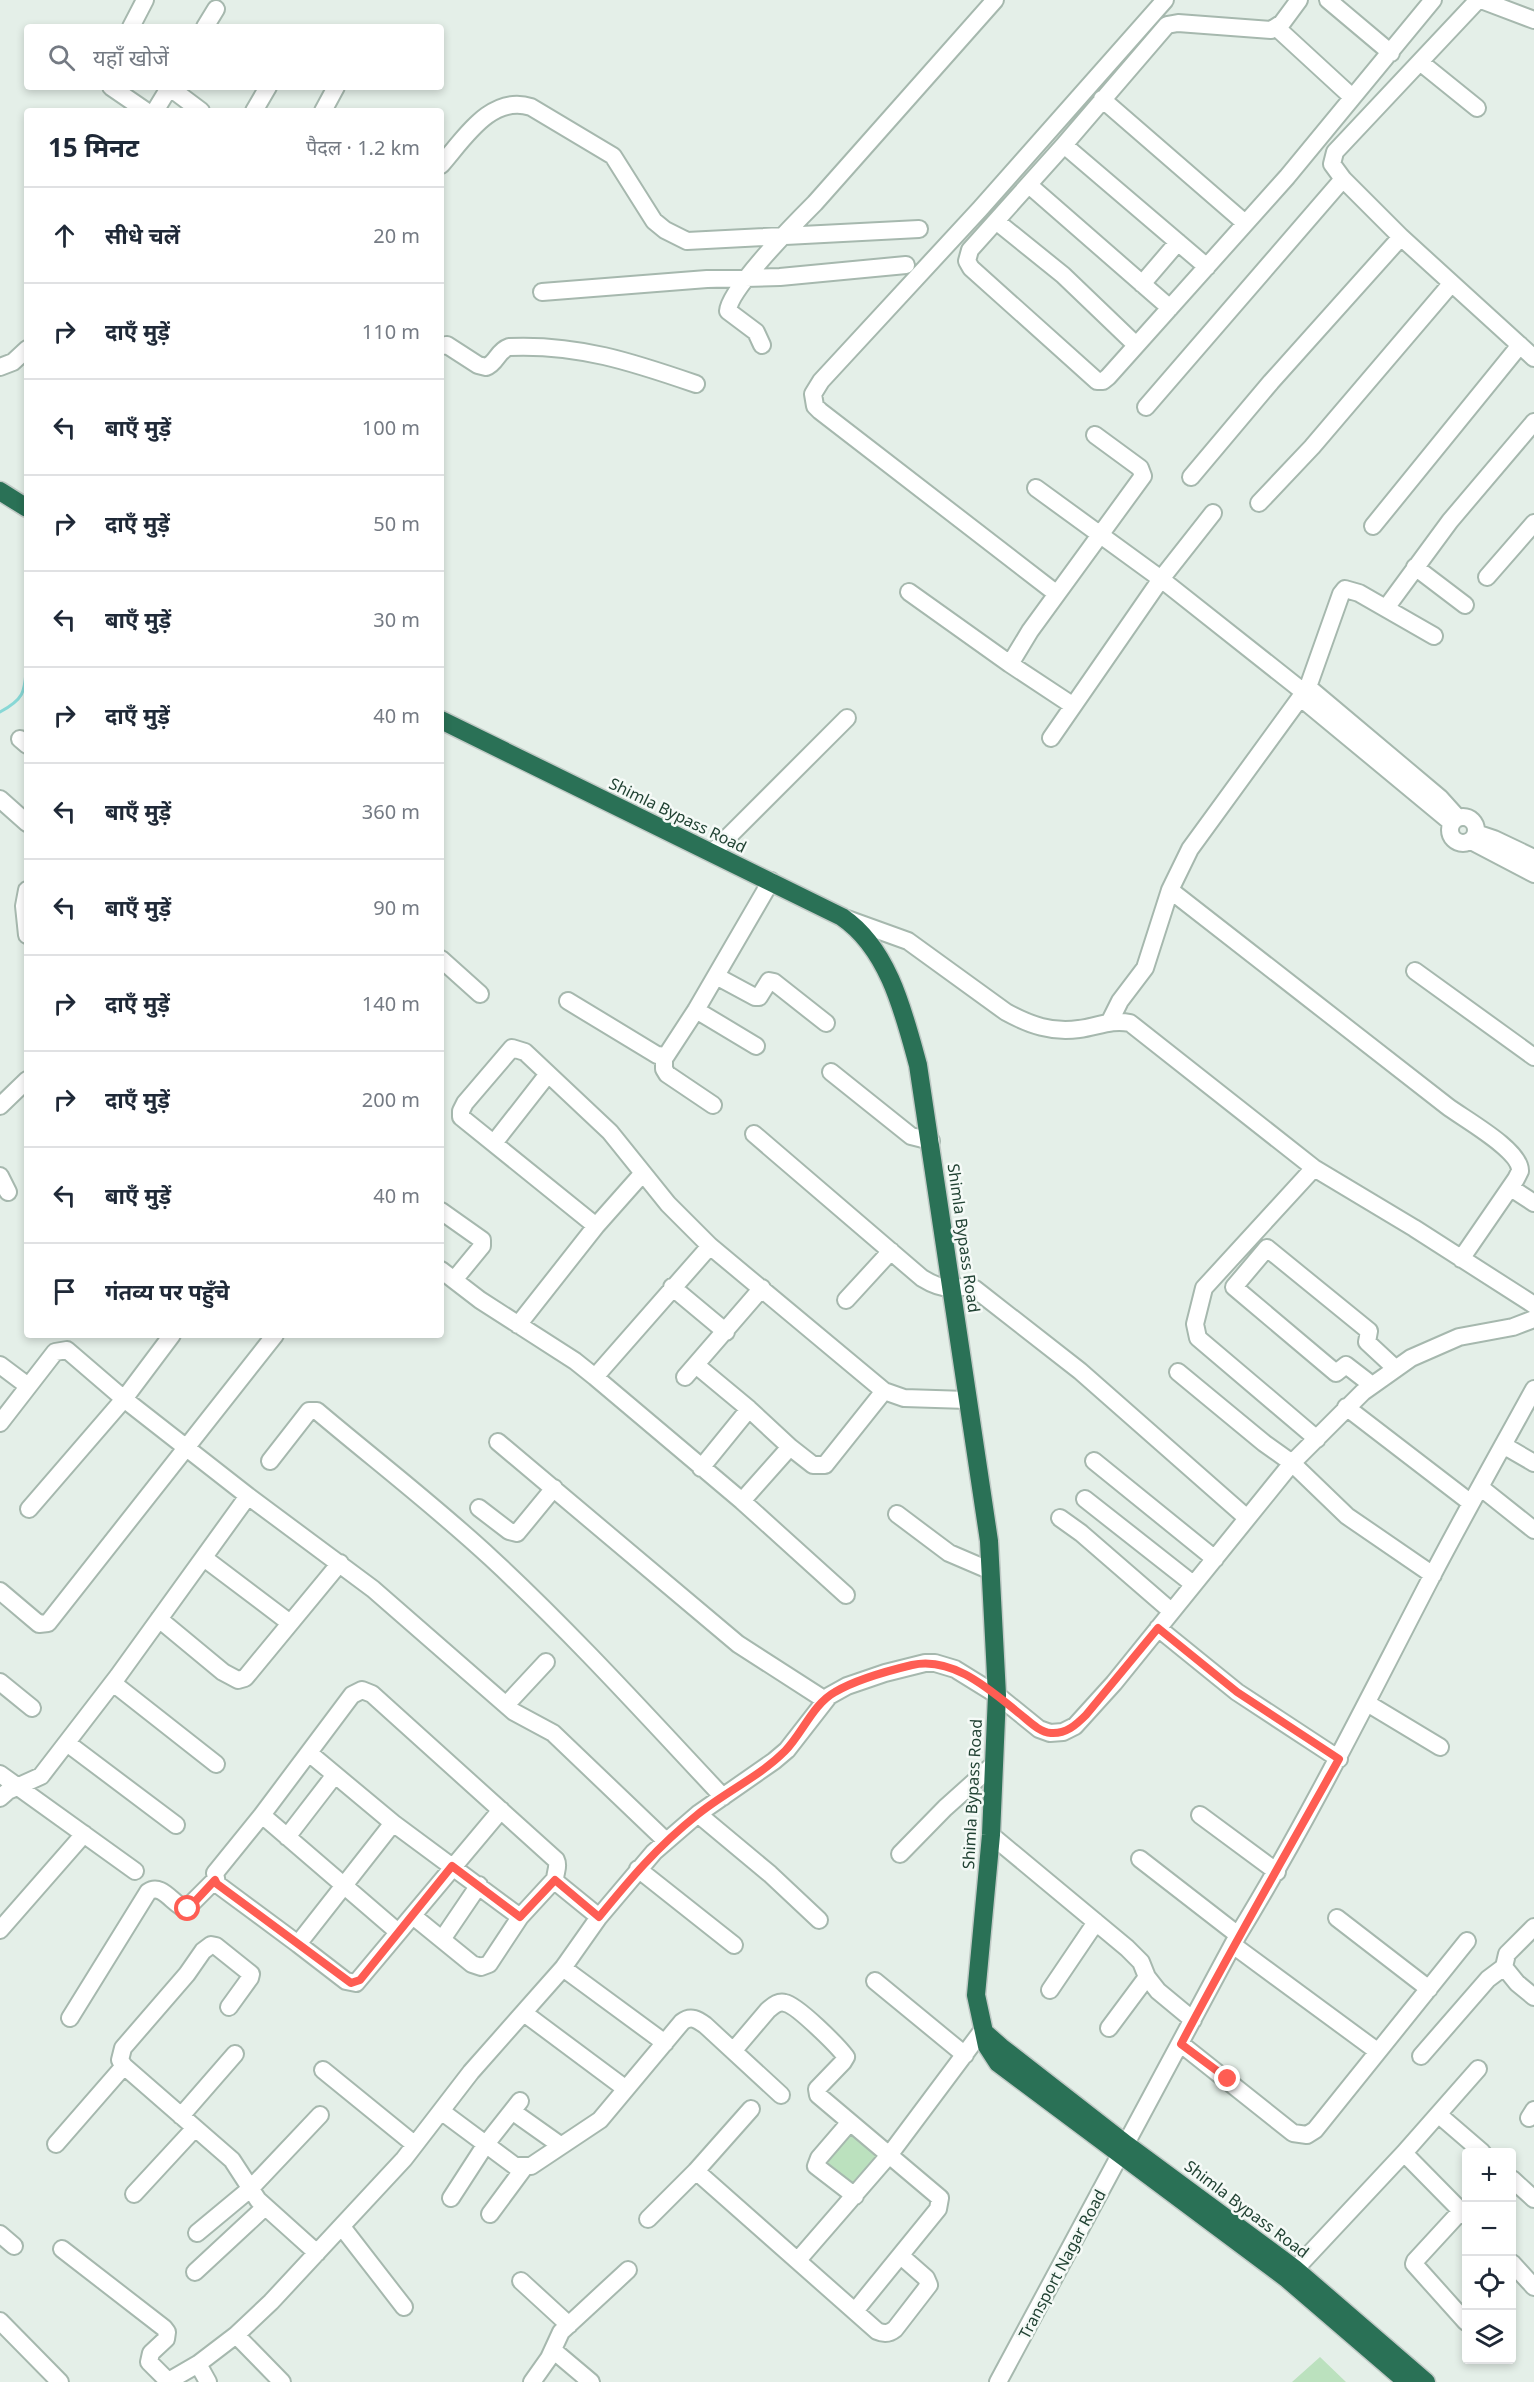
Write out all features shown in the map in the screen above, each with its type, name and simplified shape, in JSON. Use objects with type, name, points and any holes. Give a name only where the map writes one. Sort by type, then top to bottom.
[{"type":"highway","points":[[3,493],[24,506]]},
{"type":"highway","name":"Shimla Bypass Road","points":[[444,721],[842,917],[872,947],[889,977],[909,1029],[918,1065],[989,1541],[997,1695],[991,1835],[976,1995],[982,2031],[1124,2151],[1291,2273],[1426,2382]]},
{"type":"highway","name":"Shimla Bypass Road","points":[[1291,2273],[1407,2382]]},
{"type":"street","points":[[133,24],[146,0]]},
{"type":"street","points":[[762,345],[754,330],[728,311],[730,302],[784,235],[995,0]]},
{"type":"street","points":[[1057,594],[820,411],[815,406],[813,394],[821,381],[973,216],[1165,0]]},
{"type":"street","points":[[1299,0],[1277,28],[1263,30],[1172,23],[1163,30],[1065,145],[970,250],[968,265],[1092,378],[1103,381],[1207,267],[1287,177],[1433,0]]},
{"type":"street","points":[[1328,0],[1391,52]]},
{"type":"street","points":[[1534,20],[1480,0],[1335,152],[1332,165],[1401,237],[1534,358]]},
{"type":"street","points":[[207,24],[216,9]]},
{"type":"street","points":[[1277,28],[1352,97]]},
{"type":"street","points":[[1420,62],[1477,108]]},
{"type":"street","points":[[115,90],[142,108]]},
{"type":"street","points":[[157,108],[168,90]]},
{"type":"street","points":[[172,90],[197,108]]},
{"type":"street","points":[[256,108],[266,90]]},
{"type":"street","points":[[325,108],[334,90]]},
{"type":"street","points":[[1102,99],[1245,223]]},
{"type":"street","points":[[444,162],[479,122],[496,109],[515,103],[537,111],[613,156],[654,221],[679,238],[696,242],[784,235],[919,229]]},
{"type":"street","points":[[1065,145],[1207,267]]},
{"type":"street","points":[[1146,407],[1344,179]]},
{"type":"street","points":[[1029,185],[1170,308]]},
{"type":"street","points":[[996,221],[1063,275],[1136,345]]},
{"type":"street","points":[[1191,477],[1271,382],[1401,237]]},
{"type":"street","points":[[1142,284],[1178,242]]},
{"type":"street","points":[[542,292],[748,277],[780,277],[906,265]]},
{"type":"street","points":[[1259,503],[1312,447],[1451,284]]},
{"type":"street","points":[[444,346],[447,345],[478,365],[486,367],[494,362],[500,351],[509,347],[581,351],[628,360],[696,384]]},
{"type":"street","points":[[1373,526],[1520,345]]},
{"type":"street","points":[[0,367],[14,362],[24,352]]},
{"type":"street","points":[[1386,608],[1414,567],[1534,422]]},
{"type":"street","points":[[1010,664],[1099,534],[1143,476],[1140,468],[1095,435]]},
{"type":"street","points":[[1036,488],[1161,579],[1305,693],[1455,821],[1450,832],[1454,840],[1462,843],[1474,837],[1494,839],[1534,858]]},
{"type":"street","points":[[1051,738],[1161,579],[1213,513]]},
{"type":"street","points":[[1487,577],[1534,523]]},
{"type":"street","points":[[1414,567],[1465,604]]},
{"type":"street","points":[[1110,1022],[1120,1001],[1145,968],[1170,890],[1190,849],[1305,693],[1341,594],[1346,589],[1359,593],[1434,636]]},
{"type":"street","points":[[909,592],[1072,705]]},
{"type":"street","points":[[711,853],[847,718]]},
{"type":"street","points":[[0,799],[24,820]]},
{"type":"street","points":[[1474,837],[1534,874]]},
{"type":"street","points":[[664,1057],[669,1053],[696,1010],[771,881]]},
{"type":"street","points":[[1170,890],[1450,1108],[1509,1151],[1520,1166],[1520,1171],[1511,1188],[1461,1259]]},
{"type":"street","points":[[842,917],[908,941],[1006,1012],[1022,1021],[1042,1028],[1059,1030],[1079,1029],[1110,1022],[1130,1023],[1139,1028],[1223,1098],[1314,1168],[1534,1305]]},
{"type":"street","points":[[444,962],[480,994]]},
{"type":"street","points":[[1415,971],[1534,1057]]},
{"type":"street","points":[[716,976],[757,998],[769,981],[774,982],[826,1023]]},
{"type":"street","points":[[568,1001],[664,1057]]},
{"type":"street","points":[[696,1010],[756,1046]]},
{"type":"street","points":[[597,1226],[461,1117],[465,1103],[512,1048],[525,1052],[610,1132],[668,1204],[710,1246],[884,1391],[904,1398],[967,1400]]},
{"type":"street","points":[[664,1057],[664,1069],[667,1074],[713,1105]]},
{"type":"street","points":[[831,1072],[911,1136],[931,1141]]},
{"type":"street","points":[[494,1143],[548,1074]]},
{"type":"street","points":[[0,1106],[24,1083]]},
{"type":"street","points":[[753,1134],[928,1282],[951,1288],[968,1286],[975,1289],[1087,1377],[1247,1518]]},
{"type":"street","points":[[1314,1168],[1204,1288],[1195,1324],[1198,1338],[1317,1439]]},
{"type":"street","points":[[518,1325],[597,1226],[643,1173]]},
{"type":"street","points":[[0,1176],[8,1192]]},
{"type":"street","points":[[1511,1188],[1534,1203]]},
{"type":"street","points":[[444,1213],[482,1240],[482,1246],[448,1275],[595,1377],[742,1501],[846,1595]]},
{"type":"street","points":[[595,1377],[710,1246]]},
{"type":"street","points":[[1372,1385],[1346,1365],[1336,1373],[1234,1287],[1267,1248],[1368,1331],[1367,1342],[1395,1368]]},
{"type":"street","points":[[846,1300],[891,1251]]},
{"type":"street","points":[[672,1287],[726,1332]]},
{"type":"street","points":[[762,1288],[690,1371],[750,1409],[790,1447],[813,1465],[825,1465],[884,1391]]},
{"type":"street","points":[[62,2248],[164,2328],[167,2332],[166,2339],[151,2353],[149,2362],[167,2381],[198,2364],[236,2335],[342,2227],[404,2159],[471,2072],[563,1968],[599,1917],[666,1840],[787,1750],[825,1700],[834,1692],[885,1673],[925,1663],[935,1663],[955,1669],[997,1695],[1039,1729],[1050,1733],[1063,1732],[1075,1726],[1292,1463],[1346,1407],[1395,1368],[1458,1337],[1513,1327],[1534,1319]]},
{"type":"street","points":[[29,1509],[124,1398],[170,1338]]},
{"type":"street","points":[[0,1591],[39,1624],[48,1623],[274,1338]]},
{"type":"street","points":[[1,1420],[55,1352],[64,1349],[248,1496],[373,1589],[522,1718],[558,1737],[666,1840]]},
{"type":"street","points":[[0,1365],[28,1386]]},
{"type":"street","points":[[1178,1372],[1264,1443],[1292,1463],[1347,1516],[1433,1575]]},
{"type":"street","name":"Transport Nagar Road","points":[[998,2382],[1124,2151],[1235,1940],[1277,1872],[1339,1759],[1433,1575],[1534,1389]]},
{"type":"street","points":[[1346,1407],[1471,1503]]},
{"type":"street","points":[[701,1468],[750,1409]]},
{"type":"street","points":[[270,1461],[309,1412],[317,1411],[444,1515],[493,1560],[578,1644],[723,1797]]},
{"type":"street","points":[[498,1442],[738,1644],[825,1700]]},
{"type":"street","points":[[1503,1445],[1534,1463]]},
{"type":"street","points":[[742,1501],[790,1447]]},
{"type":"street","points":[[1094,1461],[1215,1559]]},
{"type":"street","points":[[1480,1487],[1534,1530]]},
{"type":"street","points":[[479,1508],[509,1531],[517,1533],[554,1488]]},
{"type":"street","points":[[0,1798],[41,1776],[113,1683],[248,1496]]},
{"type":"street","points":[[1086,1499],[1193,1584]]},
{"type":"street","points":[[897,1514],[950,1553],[991,1571]]},
{"type":"street","points":[[1060,1518],[1081,1533],[1171,1611]]},
{"type":"street","points":[[204,1558],[290,1623]]},
{"type":"street","points":[[159,1619],[223,1672],[238,1680],[245,1678],[340,1563]]},
{"type":"street","points":[[1158,1628],[1237,1692],[1339,1759]]},
{"type":"street","points":[[506,1705],[546,1662]]},
{"type":"street","points":[[0,1682],[32,1708]]},
{"type":"street","points":[[113,1683],[216,1764]]},
{"type":"street","points":[[413,1916],[472,1964],[481,1967],[489,1964],[520,1917],[555,1880],[558,1868],[556,1860],[501,1810],[367,1690],[357,1691],[352,1695],[262,1815],[215,1873],[217,1884],[346,1981],[356,1983],[501,1810]]},
{"type":"street","points":[[1367,1703],[1440,1747]]},
{"type":"street","points":[[67,1743],[176,1825]]},
{"type":"street","points":[[309,1753],[393,1823],[520,1917]]},
{"type":"street","points":[[900,1854],[950,1803],[994,1764]]},
{"type":"street","points":[[0,1774],[135,1871]]},
{"type":"street","points":[[287,1837],[334,1776]]},
{"type":"street","points":[[698,1814],[770,1874],[819,1920]]},
{"type":"street","points":[[262,1815],[398,1932]]},
{"type":"street","points":[[1200,1815],[1277,1872]]},
{"type":"street","points":[[298,1944],[393,1823]]},
{"type":"street","points":[[0,1930],[84,1834]]},
{"type":"street","points":[[991,1835],[1141,1962],[1147,1977],[1158,1991],[1193,2020]]},
{"type":"street","points":[[1140,1859],[1235,1940],[1377,2051]]},
{"type":"street","points":[[639,1869],[734,1945]]},
{"type":"street","points":[[70,2018],[148,1892],[159,1889],[186,1909],[215,1880]]},
{"type":"street","points":[[555,1880],[599,1917]]},
{"type":"street","points":[[442,1938],[479,1885]]},
{"type":"street","points":[[1337,1918],[1429,1989]]},
{"type":"street","points":[[1050,1990],[1096,1922]]},
{"type":"street","points":[[1421,2056],[1488,1980],[1504,1967],[1507,1954],[1534,1926]]},
{"type":"street","points":[[1181,2044],[1293,2133],[1303,2136],[1315,2130],[1467,1941]]},
{"type":"street","points":[[229,2007],[251,1974],[216,1946],[211,1945],[203,1951],[187,1974],[123,2048],[120,2060],[124,2066],[232,2160],[250,2189],[266,2207],[317,2253]]},
{"type":"street","points":[[1504,1967],[1517,1983],[1534,1997]]},
{"type":"street","points":[[563,1968],[665,2043]]},
{"type":"street","points":[[1109,2028],[1147,1977]]},
{"type":"street","points":[[875,1981],[965,2055]]},
{"type":"street","points":[[734,2050],[775,2004],[789,2004],[818,2028],[846,2057],[816,2092],[938,2195],[940,2201],[938,2209],[855,2311]]},
{"type":"street","points":[[524,2013],[626,2090]]},
{"type":"street","points":[[441,2111],[515,2166],[524,2168],[531,2166],[600,2120],[682,2022],[693,2019],[705,2025],[734,2050],[781,2095]]},
{"type":"street","points":[[798,2260],[890,2154],[982,2031]]},
{"type":"street","points":[[181,2116],[235,2054]]},
{"type":"street","points":[[56,2144],[124,2066]]},
{"type":"street","points":[[1291,2273],[1439,2115],[1478,2069]]},
{"type":"street","points":[[323,2070],[414,2144]]},
{"type":"street","points":[[451,2198],[486,2144],[516,2106],[560,2145]]},
{"type":"street","points":[[648,2219],[696,2171],[751,2109]]},
{"type":"street","points":[[197,2233],[250,2189],[320,2115]]},
{"type":"street","points":[[1439,2115],[1477,2148]]},
{"type":"street","points":[[850,2122],[819,2158],[816,2166],[855,2196]]},
{"type":"street","points":[[134,2194],[195,2128]]},
{"type":"street","points":[[1404,2153],[1462,2212]]},
{"type":"street","points":[[490,2214],[524,2168]]},
{"type":"street","points":[[696,2171],[877,2331],[890,2333],[895,2329],[929,2285],[926,2278],[901,2256]]},
{"type":"street","points":[[1516,2183],[1534,2199]]},
{"type":"street","points":[[195,2272],[266,2207]]},
{"type":"street","points":[[1462,2216],[1414,2264],[1462,2317]]},
{"type":"street","points":[[342,2227],[404,2307]]},
{"type":"street","points":[[0,2234],[14,2246]]},
{"type":"street","points":[[1516,2268],[1527,2283]]},
{"type":"street","points":[[532,2382],[549,2358],[561,2332],[628,2270]]},
{"type":"street","points":[[521,2281],[568,2325]]},
{"type":"street","points":[[0,2321],[60,2382]]},
{"type":"street","points":[[236,2335],[282,2382]]},
{"type":"street","points":[[553,2350],[591,2382]]},
{"type":"street","points":[[198,2364],[208,2382]]},
{"type":"green space","points":[[849,2128],[882,2157],[854,2193],[819,2164]]},
{"type":"green space","points":[[1320,2357],[1346,2382],[1292,2382]]},
{"type":"waterway","points":[[0,712],[16,702],[24,685]]},
{"type":"route","points":[[188,1909],[215,1880],[217,1884],[351,1983],[360,1980],[452,1866],[520,1917],[555,1880],[599,1917],[654,1852],[698,1814],[759,1773],[787,1750],[825,1700],[834,1692],[885,1673],[925,1663],[935,1663],[955,1669],[997,1695],[1039,1729],[1050,1733],[1063,1732],[1075,1726],[1086,1715],[1158,1628],[1237,1692],[1322,1750],[1339,1759],[1277,1872],[1238,1935],[1181,2044],[1228,2079]]}]
